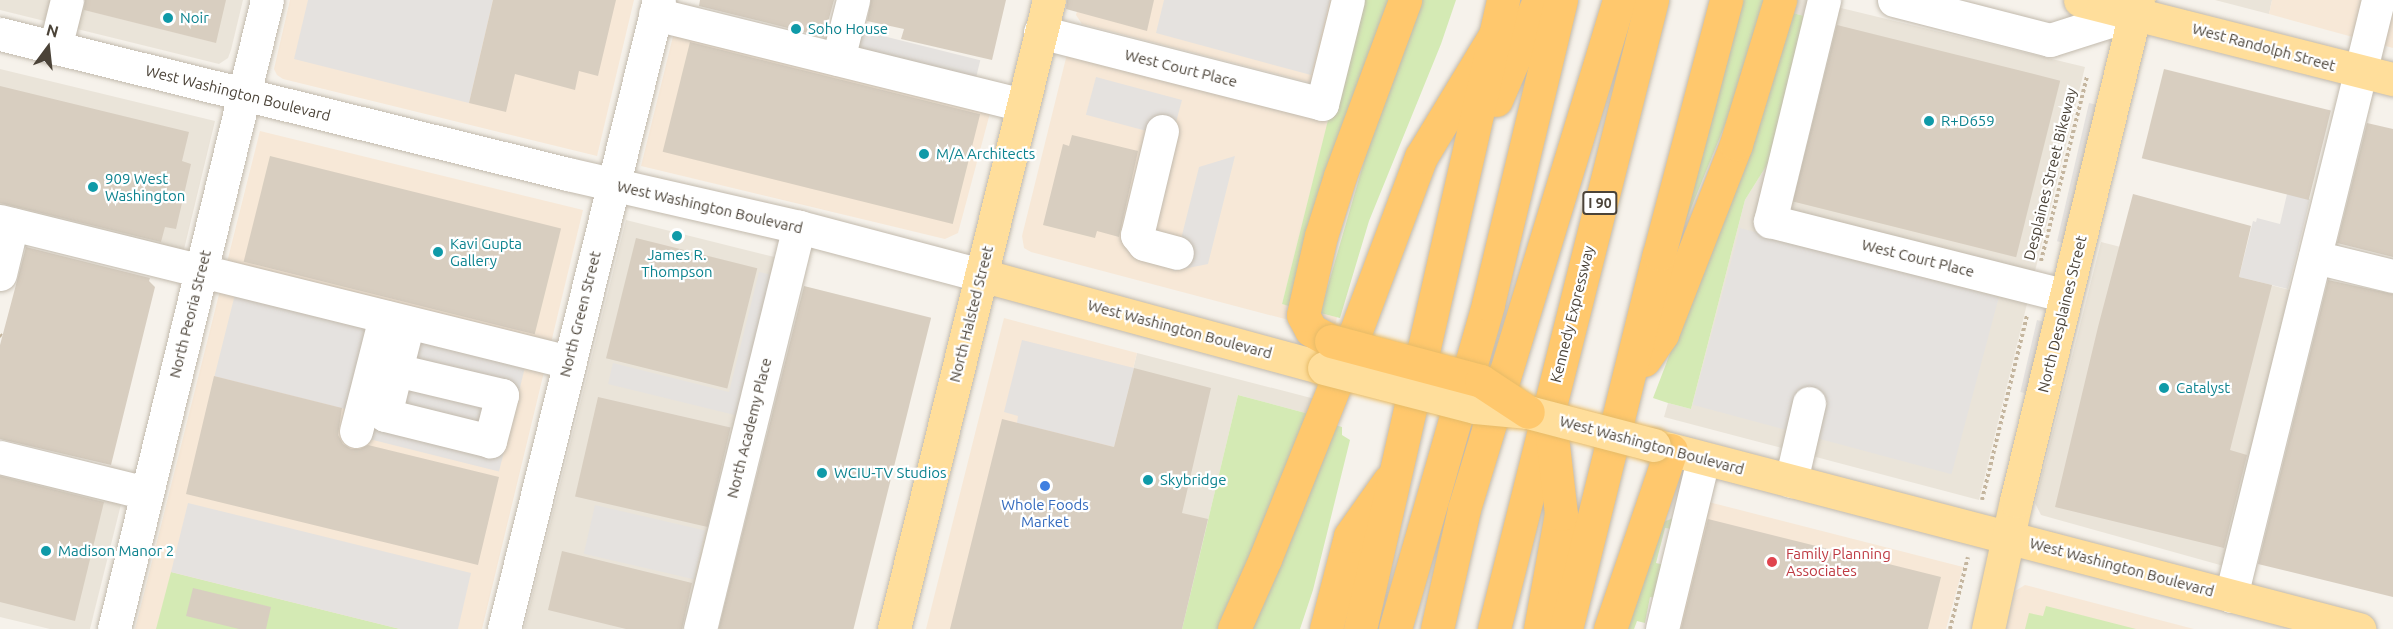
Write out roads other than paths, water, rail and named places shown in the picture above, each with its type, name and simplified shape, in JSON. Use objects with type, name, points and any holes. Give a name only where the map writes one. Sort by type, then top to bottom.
[{"type":"highway","points":[[1405,0],[1340,176],[1321,236],[1303,315],[1327,355],[1481,381],[1538,409]]},
{"type":"highway","points":[[1360,629],[1399,468],[1503,0]]},
{"type":"highway","points":[[1467,166],[1539,0]]},
{"type":"highway","points":[[1395,629],[1485,315],[1561,0]]},
{"type":"highway","points":[[1437,629],[1464,509],[1619,0]]},
{"type":"highway","name":"Kennedy Expressway","points":[[1494,629],[1538,409],[1652,0]]},
{"type":"highway","points":[[1566,629],[1659,254],[1726,0]]},
{"type":"highway","points":[[1629,381],[1662,334],[1736,144],[1780,0]]},
{"type":"highway","points":[[1234,629],[1265,559],[1345,360],[1421,157],[1495,34]]},
{"type":"highway","name":"I 90","points":[[1538,409],[1561,514],[1540,629]]},
{"type":"highway","points":[[1610,629],[1663,447]]},
{"type":"highway","points":[[1326,629],[1350,536],[1399,468]]},
{"type":"main road","name":"North Halsted Street","points":[[894,629],[1049,0]]},
{"type":"main road","name":"West Randolph Street","points":[[2080,0],[2132,4],[2361,72],[2393,79]]},
{"type":"main road","name":"North Desplaines Street","points":[[1988,629],[2132,4]]},
{"type":"main road","name":"West Washington Boulevard","points":[[981,275],[1327,355]]},
{"type":"main road","name":"West Washington Boulevard","points":[[1538,409],[1703,459],[2359,629]]},
{"type":"street","points":[[55,48],[67,0]]},
{"type":"street","name":"North Peoria Street","points":[[114,629],[267,0]]},
{"type":"street","points":[[838,59],[853,0]]},
{"type":"street","name":"West Court Place","points":[[1040,32],[1322,104],[1348,0]]},
{"type":"street","name":"West Court Place","points":[[1824,0],[1770,221],[2066,296]]},
{"type":"street","points":[[1894,0],[2050,39],[2132,4]]},
{"type":"street","points":[[2231,596],[2378,0]]},
{"type":"street","points":[[657,7],[838,59],[1023,105]]},
{"type":"street","name":"North Green Street","points":[[504,629],[657,7]]},
{"type":"street","name":"West Washington Boulevard","points":[[0,34],[612,184],[799,227],[981,275]]},
{"type":"street","points":[[1162,131],[1137,235],[1144,243],[1177,253]]},
{"type":"street","points":[[0,274],[6,223],[569,362]]},
{"type":"street","name":"North Academy Place","points":[[700,629],[799,227]]},
{"type":"street","points":[[2315,256],[2393,276]]},
{"type":"street","points":[[396,320],[396,370]]},
{"type":"street","points":[[356,431],[396,320]]},
{"type":"street","points":[[1791,481],[1809,403]]},
{"type":"street","points":[[0,457],[147,494]]},
{"type":"street","points":[[1662,629],[1703,459]]},
{"type":"place","name":"Noir","points":[[168,18]]},
{"type":"place","name":"Soho House","points":[[796,29]]},
{"type":"place","name":"R+D659","points":[[1929,121]]},
{"type":"place","name":"M/A Architects","points":[[924,154]]},
{"type":"place","name":"909 West Washington","points":[[93,187]]},
{"type":"place","name":"James R. Thompson","points":[[677,236]]},
{"type":"place","name":"Kavi Gupta Gallery","points":[[438,252]]},
{"type":"place","name":"Catalyst","points":[[2164,388]]},
{"type":"place","name":"WCIU-TV Studios","points":[[822,473]]},
{"type":"place","name":"Skybridge","points":[[1148,480]]},
{"type":"place","name":"Whole Foods Market","points":[[1045,486]]},
{"type":"place","name":"Madison Manor 2","points":[[46,551]]},
{"type":"place","name":"Family Planning Associates","points":[[1772,562]]}]
